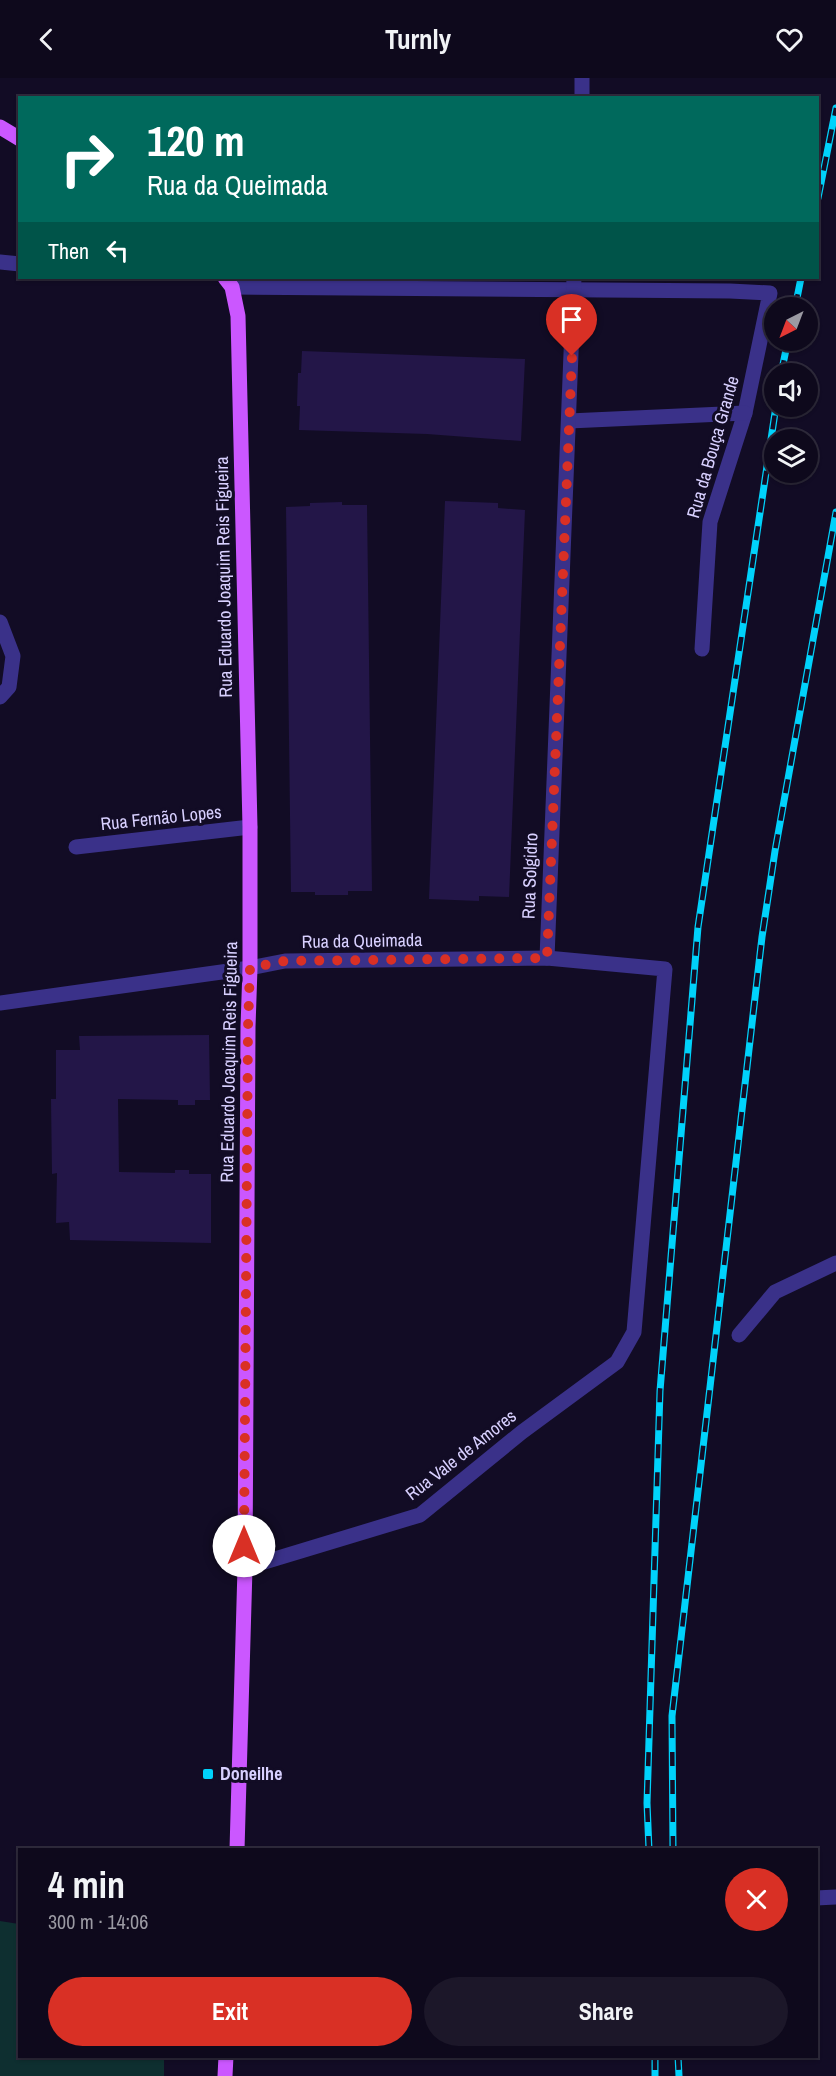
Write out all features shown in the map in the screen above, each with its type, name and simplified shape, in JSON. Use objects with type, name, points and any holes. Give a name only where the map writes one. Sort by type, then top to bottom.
[{"type":"main road","points":[[0,127],[18,138]]},
{"type":"main road","name":"Rua Eduardo Joaquim Reis Figueira","points":[[228,282],[238,316],[250,827],[245,1568],[237,1848]]},
{"type":"main road","points":[[225,2076],[226,2058]]},
{"type":"street","points":[[582,78],[582,96]]},
{"type":"street","points":[[0,262],[18,264]]},
{"type":"street","points":[[228,282],[574,284]]},
{"type":"street","name":"Rua da Bouça Grande","points":[[574,284],[770,293],[745,413],[710,522],[702,649]]},
{"type":"street","name":"Rua Solgidro","points":[[547,958],[574,284]]},
{"type":"street","points":[[570,421],[745,413]]},
{"type":"street","points":[[0,622],[13,656],[9,687],[0,697]]},
{"type":"street","name":"Rua Fernão Lopes","points":[[76,847],[250,827]]},
{"type":"street","name":"Rua da Queimada","points":[[0,1003],[250,968],[285,961],[547,958]]},
{"type":"street","name":"Rua Vale de Amores","points":[[245,1568],[420,1515],[522,1432],[617,1362],[634,1332],[665,969],[547,958]]},
{"type":"street","points":[[739,1335],[775,1292],[836,1263]]},
{"type":"street","points":[[818,1898],[836,1897]]},
{"type":"green space","points":[[0,1921],[18,1924],[18,2058],[164,2058],[164,2076],[0,2076]]},
{"type":"building","points":[[302,351],[525,359],[521,441],[427,434],[299,430],[298,373],[301,373]]},
{"type":"building","points":[[445,501],[498,503],[498,508],[525,510],[509,897],[479,896],[479,901],[429,899]]},
{"type":"building","points":[[342,502],[342,505],[367,505],[372,891],[348,891],[348,895],[315,895],[315,892],[291,892],[286,507],[310,506],[310,503]]},
{"type":"building","points":[[209,1035],[210,1100],[195,1100],[195,1105],[178,1105],[178,1100],[118,1099],[119,1172],[175,1173],[175,1170],[189,1170],[189,1174],[211,1174],[211,1243],[70,1240],[69,1222],[56,1223],[57,1173],[52,1174],[51,1099],[56,1099],[56,1050],[80,1050],[79,1036]]},
{"type":"railway","points":[[819,193],[836,108]]},
{"type":"railway","points":[[797,297],[801,279]]},
{"type":"railway","points":[[783,363],[786,351]]},
{"type":"railway","points":[[649,1848],[647,1803],[660,1391],[698,927],[774,417]]},
{"type":"railway","points":[[673,1848],[672,1716],[762,937],[775,851],[836,512]]},
{"type":"railway","points":[[655,2058],[655,2076]]},
{"type":"railway","points":[[678,2058],[679,2076]]},
{"type":"place","name":"Doneilhe","points":[[208,1774]]},
{"type":"route","points":[[244,1546],[250,968],[285,961],[547,958],[572,356]]}]
